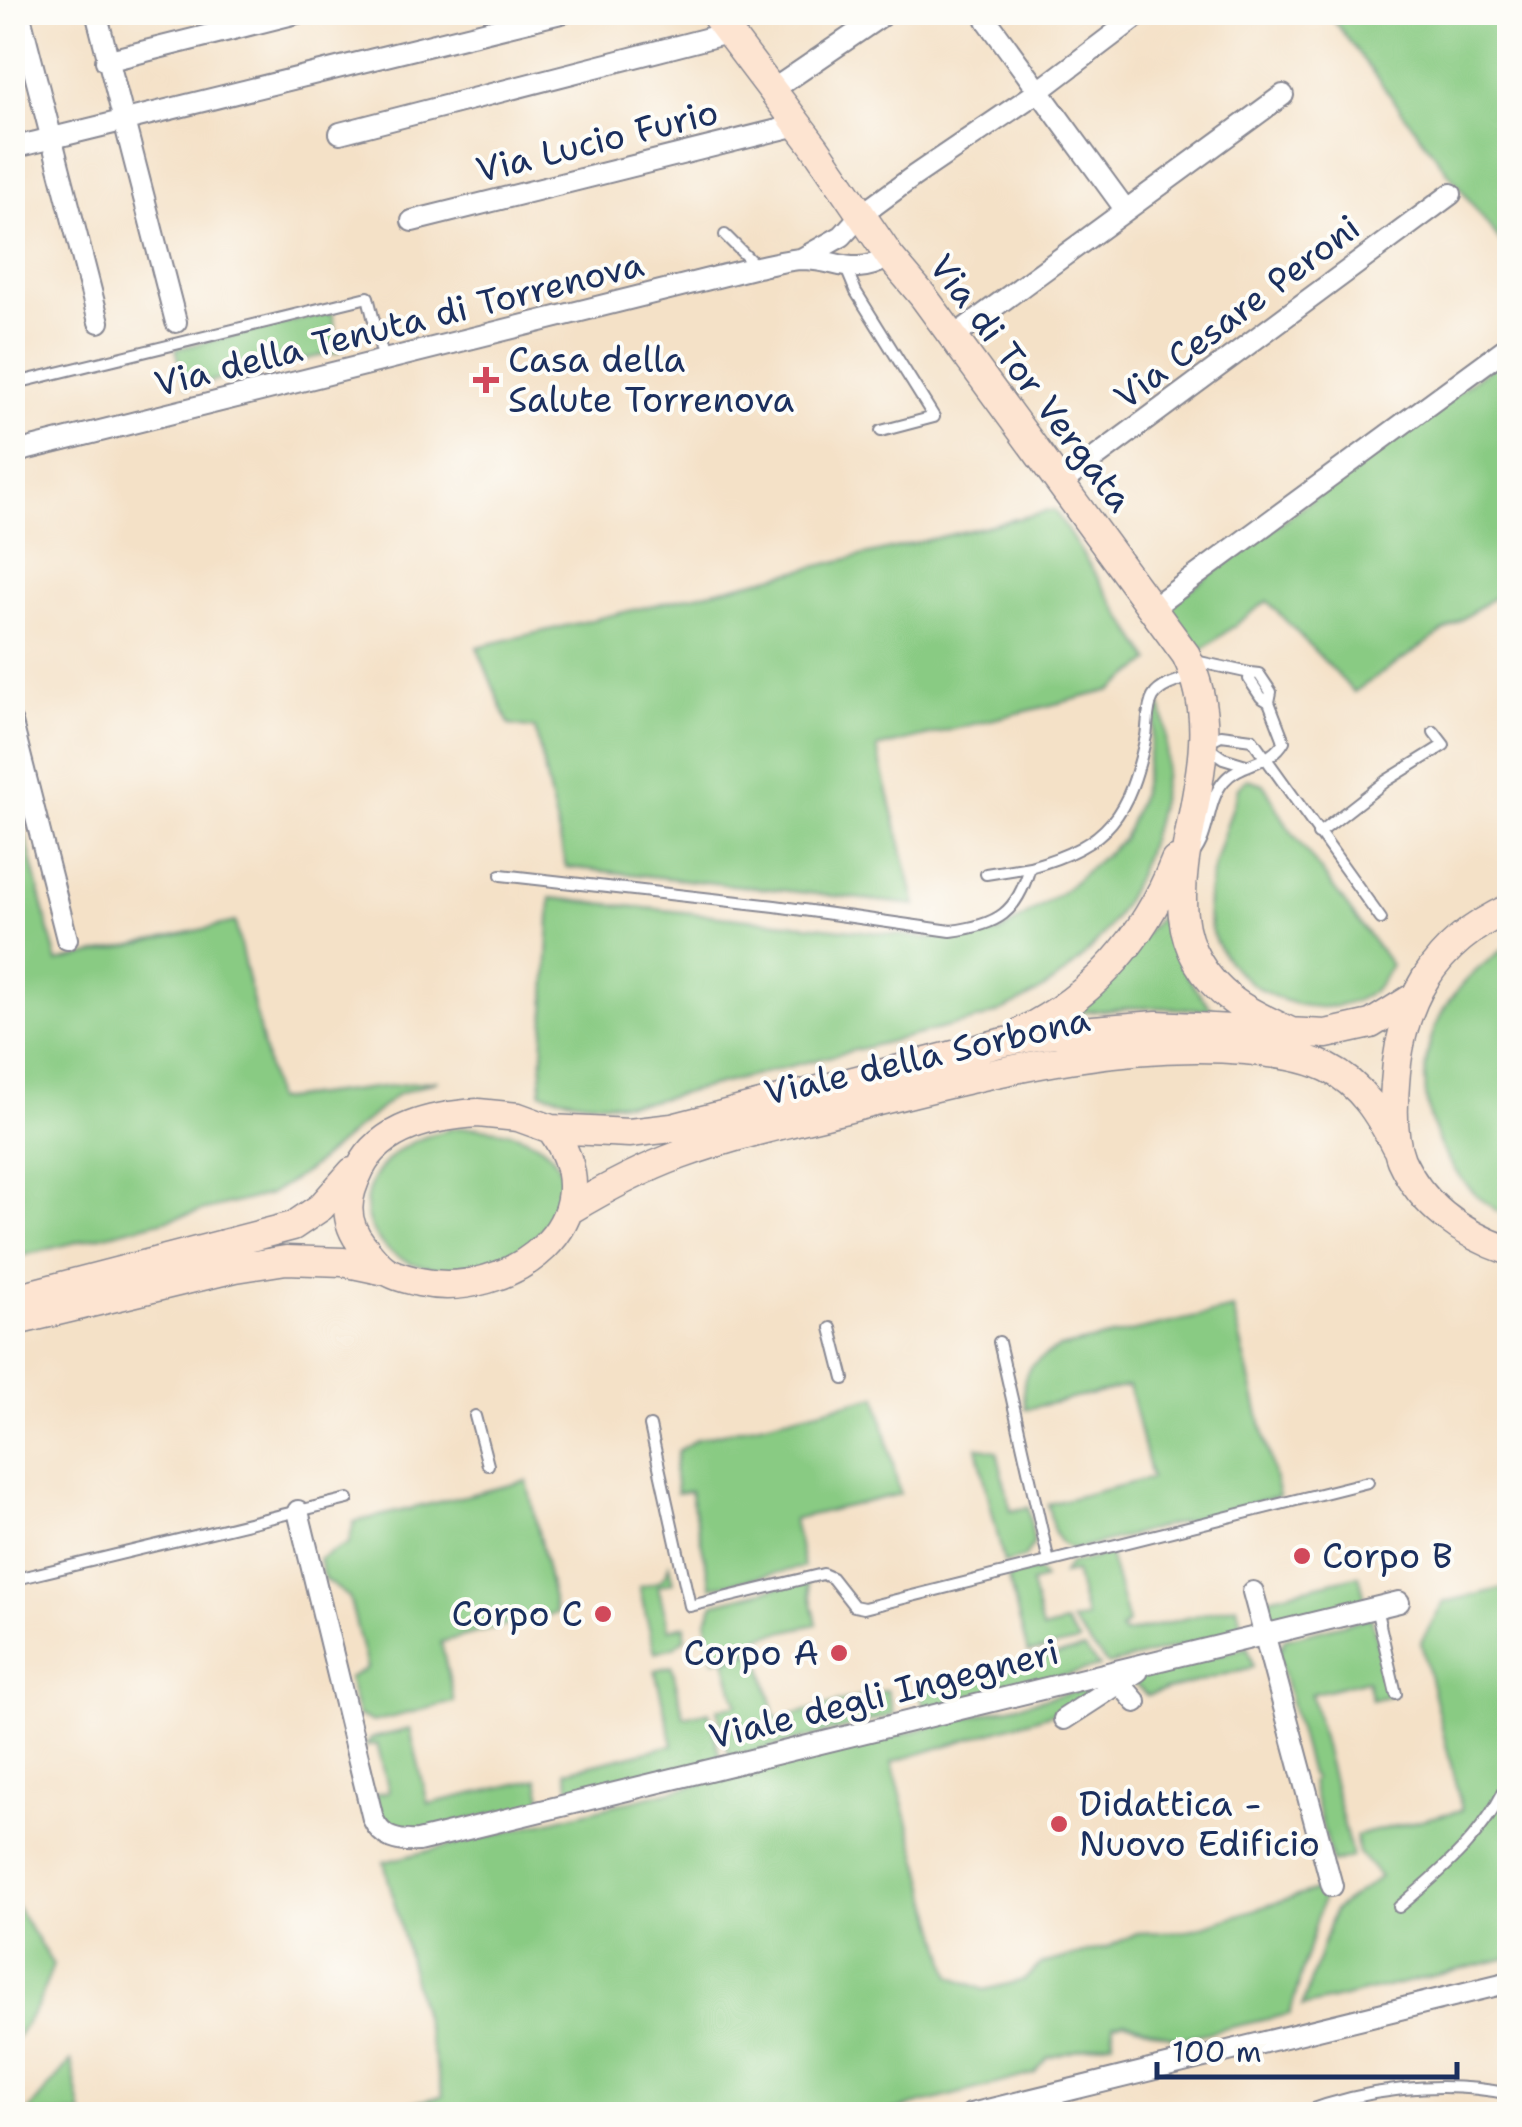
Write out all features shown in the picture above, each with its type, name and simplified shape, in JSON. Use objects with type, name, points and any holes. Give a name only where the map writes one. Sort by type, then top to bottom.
[{"type":"street","points":[[20,12],[100,322]]},
{"type":"street","points":[[96,12],[176,322]]},
{"type":"street","points":[[106,61],[301,12]]},
{"type":"street","points":[[12,148],[564,12]]},
{"type":"street","points":[[771,91],[887,12]]},
{"type":"street","name":"Via della Tenuta di Torrenova","points":[[12,454],[801,259],[842,236],[861,215],[1144,12]]},
{"type":"street","points":[[987,20],[1125,209]]},
{"type":"street","points":[[340,133],[720,23]]},
{"type":"street","name":"Via di Tor Vergata","points":[[720,23],[798,125],[890,257],[1062,483],[1191,666],[1203,744],[1181,910],[1189,943],[1199,964],[1232,1000],[1293,1033]]},
{"type":"street","points":[[960,332],[1283,94]]},
{"type":"street","name":"Via Lucio Furio","points":[[412,221],[798,125]]},
{"type":"street","name":"Via Cesare Peroni","points":[[1062,483],[1451,194]]},
{"type":"street","name":"Via della Tenuta di Torrenova","points":[[801,259],[868,267],[890,257]]},
{"type":"street","points":[[1152,608],[1510,345]]},
{"type":"street","points":[[12,723],[26,807],[67,939]]},
{"type":"street","name":"Via di Tor Vergata","points":[[1000,1043],[1069,1003],[1124,954],[1152,913],[1190,828]]},
{"type":"street","points":[[1396,1146],[1395,1073],[1411,999],[1439,960],[1504,908]]},
{"type":"street","name":"Viale della Sorbona","points":[[550,1128],[629,1133],[672,1128],[1000,1043],[1086,1029],[1157,1024],[1326,1034],[1362,1027],[1411,999]]},
{"type":"street","name":"Viale della Sorbona","points":[[571,1210],[620,1181],[709,1145],[1012,1069],[1079,1056],[1147,1049],[1252,1051],[1328,1068],[1368,1100],[1414,1184],[1449,1220]]},
{"type":"street","points":[[12,1299],[293,1226],[322,1207],[367,1156],[398,1132],[448,1116],[498,1114],[550,1128],[568,1158],[571,1210],[540,1250],[503,1272],[480,1280],[443,1285],[343,1262],[286,1260],[236,1268],[12,1322]]},
{"type":"street","points":[[367,1156],[349,1192],[348,1215],[359,1241],[386,1271]]},
{"type":"street","points":[[1449,1220],[1510,1251]]},
{"type":"street","points":[[1449,1220],[1510,1270]]},
{"type":"street","name":"Viale degli Ingegneri","points":[[298,1512],[367,1798],[384,1836],[402,1842],[1115,1678]]},
{"type":"street","points":[[1252,1592],[1332,1886]]},
{"type":"street","points":[[1064,1719],[1115,1678],[1151,1662],[1399,1602]]},
{"type":"street","points":[[1115,1678],[1136,1702]]},
{"type":"street","points":[[971,2114],[1510,1982]]},
{"type":"lane","points":[[725,234],[757,267]]},
{"type":"lane","points":[[845,267],[856,292],[934,418],[881,431]]},
{"type":"lane","points":[[12,384],[368,297],[384,361]]},
{"type":"lane","points":[[986,874],[1059,859],[1115,822],[1134,784],[1152,698],[1191,666],[1202,664],[1250,673],[1249,679],[1261,698],[1269,702],[1284,741],[1266,759],[1246,764],[1221,784],[1202,842],[1185,862]]},
{"type":"lane","points":[[1318,834],[1386,781],[1444,745],[1434,732]]},
{"type":"lane","points":[[1246,764],[1222,758],[1203,744],[1221,735],[1252,739],[1381,919]]},
{"type":"lane","points":[[501,874],[951,931],[994,921],[1014,907],[1030,867]]},
{"type":"lane","points":[[830,1328],[844,1379]]},
{"type":"lane","points":[[999,1342],[1049,1562]]},
{"type":"lane","points":[[475,1416],[488,1465]]},
{"type":"lane","points":[[650,1426],[690,1606],[823,1574],[832,1578],[854,1606],[864,1608],[1368,1482]]},
{"type":"lane","points":[[12,1580],[348,1499]]},
{"type":"lane","points":[[1376,1608],[1396,1694]]},
{"type":"lane","points":[[1399,1907],[1473,1838],[1510,1777]]},
{"type":"lane","points":[[1299,2114],[1394,2090],[1466,2089],[1510,2094]]},
{"type":"green space","points":[[1328,13],[1509,13],[1509,253]]},
{"type":"green space","points":[[332,312],[341,351],[186,387],[176,349]]},
{"type":"green space","points":[[1509,354],[1509,587],[1354,692],[1267,601],[1198,653],[1165,608]]},
{"type":"green space","points":[[1054,510],[1151,661],[1112,690],[877,748],[916,905],[566,867],[535,729],[509,725],[477,647]]},
{"type":"green space","points":[[1159,702],[1167,738],[1164,777],[1138,874],[1103,935],[1080,961],[1052,983],[984,1018],[647,1102],[594,1102],[541,1092],[551,898],[928,938],[999,933],[1061,893],[1123,839],[1141,794]]},
{"type":"green space","points":[[1247,779],[1264,784],[1288,827],[1391,965],[1367,995],[1344,1004],[1320,1007],[1295,1004],[1249,982],[1217,944],[1209,921],[1209,889],[1238,787]]},
{"type":"green space","points":[[13,786],[57,962],[235,922],[275,1100],[438,1080],[396,1095],[307,1171],[270,1194],[13,1258]]},
{"type":"green space","points":[[1163,914],[1182,965],[1213,1010],[1146,1007],[1071,1013]]},
{"type":"green space","points":[[1509,945],[1509,1218],[1462,1180],[1445,1155],[1426,1099],[1425,1069],[1431,1040],[1449,1001],[1473,974]]},
{"type":"green space","points":[[455,1128],[509,1132],[543,1147],[555,1159],[561,1175],[561,1198],[543,1230],[517,1252],[501,1259],[450,1269],[411,1263],[379,1241],[366,1208],[368,1190],[377,1172],[400,1150]]},
{"type":"green space","points":[[1233,1309],[1279,1496],[1075,1550],[1067,1547],[1054,1532],[1048,1504],[1151,1478],[1129,1386],[1026,1409],[1023,1387],[1028,1371],[1059,1348]]},
{"type":"green space","points":[[877,1396],[900,1494],[793,1519],[804,1567],[711,1587],[690,1491],[677,1493],[674,1470],[678,1451],[697,1439]]},
{"type":"green space","points":[[977,1447],[997,1451],[1011,1511],[1028,1507],[1034,1543],[1024,1558],[1004,1563]]},
{"type":"green space","points":[[527,1481],[556,1613],[441,1642],[454,1702],[373,1722],[358,1715],[348,1678],[367,1668],[349,1597],[324,1579],[319,1559],[349,1543],[354,1522]]},
{"type":"green space","points":[[1109,1554],[1128,1623],[1120,1630],[1124,1634],[1237,1605],[1243,1630],[1108,1665],[1071,1622],[1086,1618],[1075,1572],[1063,1574],[1069,1564]]},
{"type":"green space","points":[[669,1565],[673,1582],[658,1586],[669,1629],[685,1625],[685,1638],[674,1647],[655,1652],[639,1587],[658,1581]]},
{"type":"green space","points":[[1032,1570],[1044,1579],[1031,1583],[1042,1630],[1065,1624],[1079,1642],[1028,1653],[1008,1577]]},
{"type":"green space","points":[[1359,1575],[1366,1602],[1271,1625],[1265,1598]]},
{"type":"green space","points":[[807,1580],[817,1624],[759,1637],[759,1648],[714,1660],[706,1621],[714,1603]]},
{"type":"green space","points":[[1509,1587],[1509,1958],[1302,2007],[1334,1910],[1380,1877],[1359,1853],[1355,1836],[1462,1810],[1421,1642],[1444,1602]]},
{"type":"green space","points":[[1371,1617],[1391,1695],[1372,1700],[1367,1680],[1311,1694],[1352,1857],[1332,1863],[1311,1782],[1314,1778],[1275,1643],[1282,1648],[1284,1639]]},
{"type":"green space","points":[[1248,1647],[1253,1667],[1147,1695],[1132,1682],[1151,1670]]},
{"type":"green space","points":[[1084,1649],[1099,1667],[924,1709],[919,1688]]},
{"type":"green space","points":[[758,1651],[776,1719],[887,1690],[894,1715],[730,1758],[717,1709],[737,1704],[725,1660]]},
{"type":"green space","points":[[672,1666],[684,1717],[709,1711],[721,1760],[572,1797],[566,1771],[673,1745],[655,1670]]},
{"type":"green space","points":[[1099,1685],[1064,1710],[892,1762],[951,1976],[984,1990],[1024,1980],[1041,1964],[1108,1947],[1137,1933],[1187,1931],[1326,1887],[1290,2014],[1179,2039],[1125,2022],[1113,2024],[1113,2041],[1048,2058],[1034,2074],[881,2114],[365,2114],[443,2096],[384,1862]]},
{"type":"green space","points":[[410,1729],[428,1804],[538,1779],[543,1802],[407,1835],[384,1824],[374,1795],[389,1791],[377,1744],[365,1746],[372,1738]]},
{"type":"green space","points":[[12,1900],[53,1965],[38,2005],[13,2043]]},
{"type":"green space","points":[[71,2061],[82,2114],[26,2114]]},
{"type":"place","name":"Casa della Salute Torrenova","points":[[486,380]]},
{"type":"place","name":"Corpo B","points":[[1302,1556]]},
{"type":"place","name":"Corpo C","points":[[603,1614]]},
{"type":"place","name":"Corpo A","points":[[839,1653]]},
{"type":"place","name":"Didattica - Nuovo Edificio","points":[[1059,1824]]}]
